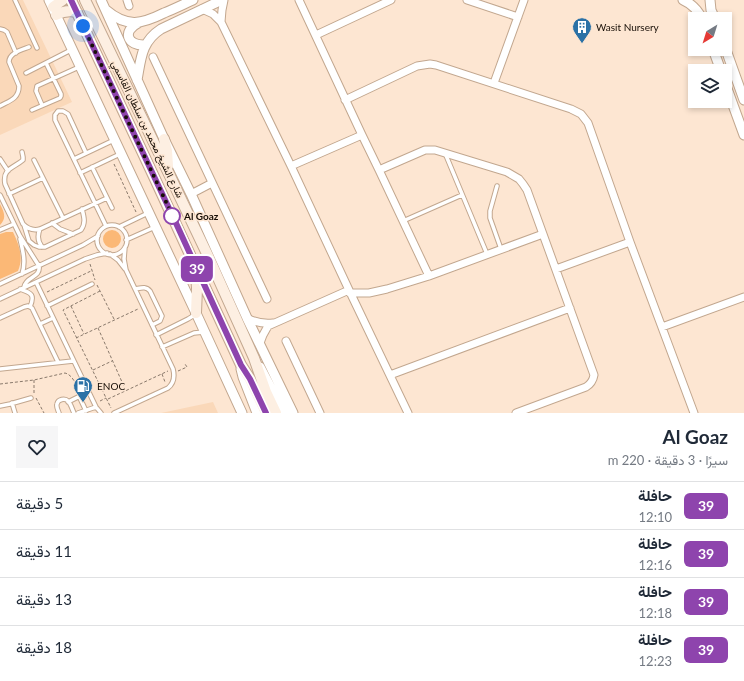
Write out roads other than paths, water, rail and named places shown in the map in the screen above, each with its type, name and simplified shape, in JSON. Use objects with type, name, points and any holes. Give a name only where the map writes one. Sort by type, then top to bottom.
[{"type":"main road","points":[[53,8],[63,0]]},
{"type":"main road","name":"شارع الشيخ محمد بن سلطان القاسمي","points":[[71,0],[241,365],[250,379],[266,413]]},
{"type":"main road","name":"شارع الشيخ محمد بن سلطان القاسمي","points":[[85,0],[209,258],[254,358],[276,413]]},
{"type":"main road","points":[[53,8],[77,12]]},
{"type":"main road","points":[[164,139],[167,150],[169,174]]},
{"type":"main road","points":[[195,264],[197,277],[196,314]]},
{"type":"street","points":[[101,0],[164,139],[293,413]]},
{"type":"street","points":[[145,45],[136,45],[130,40],[128,36],[129,31],[133,26],[193,0]]},
{"type":"street","points":[[137,80],[141,56],[145,45],[157,32],[223,0],[222,22]]},
{"type":"street","points":[[299,0],[345,100],[430,276]]},
{"type":"street","points":[[316,35],[390,0]]},
{"type":"street","points":[[467,0],[518,17]]},
{"type":"street","points":[[494,83],[524,0]]},
{"type":"street","points":[[683,0],[693,6],[698,12]]},
{"type":"street","points":[[710,0],[712,12]]},
{"type":"street","points":[[53,8],[242,413]]},
{"type":"street","points":[[202,9],[213,14],[222,22],[408,413]]},
{"type":"street","points":[[106,10],[124,21],[138,23]]},
{"type":"street","points":[[728,56],[744,100]]},
{"type":"street","points":[[153,57],[267,299]]},
{"type":"street","points":[[345,100],[424,64],[436,65],[494,83],[576,111],[585,118],[694,413]]},
{"type":"street","points":[[732,102],[744,135]]},
{"type":"street","points":[[291,166],[362,135]]},
{"type":"street","points":[[379,170],[425,150],[435,150],[507,172],[519,179],[527,190],[594,375],[593,380],[586,387],[516,413]]},
{"type":"street","points":[[191,194],[212,183]]},
{"type":"street","points":[[260,343],[268,326],[273,323],[349,291],[369,293],[430,276],[543,234]]},
{"type":"street","points":[[556,269],[630,242]]},
{"type":"street","points":[[662,327],[744,298]]},
{"type":"street","points":[[390,375],[570,308]]},
{"type":"street","points":[[248,318],[255,322],[266,324],[273,323]]},
{"type":"street","points":[[286,341],[320,413]]},
{"type":"street","points":[[254,358],[284,413]]},
{"type":"street","points":[[241,365],[243,377],[257,413]]},
{"type":"lane","points":[[15,0],[37,48]]},
{"type":"lane","points":[[0,28],[6,32],[16,53]]},
{"type":"lane","points":[[0,106],[12,100],[18,93],[19,86],[8,60],[16,53],[29,47]]},
{"type":"lane","points":[[26,73],[72,49]]},
{"type":"lane","points":[[32,110],[60,98],[61,96],[46,63]]},
{"type":"lane","points":[[42,105],[36,91],[38,85],[80,66]]},
{"type":"lane","points":[[86,154],[68,114],[64,111],[58,112],[55,115],[55,120],[106,226]]},
{"type":"lane","points":[[74,159],[115,140]]},
{"type":"lane","points":[[5,184],[4,178],[8,171],[22,161],[22,152]]},
{"type":"lane","points":[[444,152],[487,254]]},
{"type":"lane","points":[[80,173],[121,153]]},
{"type":"lane","points":[[0,159],[8,171]]},
{"type":"lane","points":[[34,160],[63,218]]},
{"type":"lane","points":[[92,167],[112,208]]},
{"type":"lane","points":[[0,178],[10,194],[28,238],[31,243],[36,246],[42,247],[79,231],[84,226],[82,209]]},
{"type":"lane","points":[[10,194],[44,178]]},
{"type":"lane","points":[[497,186],[490,211],[490,218],[501,249]]},
{"type":"lane","points":[[0,195],[20,236],[40,269],[39,272],[26,281],[22,288]]},
{"type":"lane","points":[[403,221],[462,195]]},
{"type":"lane","points":[[23,224],[34,230],[40,229],[107,198]]},
{"type":"lane","points":[[119,227],[149,213]]},
{"type":"lane","points":[[52,223],[60,229],[72,234]]},
{"type":"lane","points":[[0,230],[14,224]]},
{"type":"lane","points":[[114,413],[168,388],[174,380],[173,370],[126,270],[124,259],[126,240],[125,232],[119,227],[112,225],[106,226],[101,230],[98,236],[99,246],[104,252],[119,262],[126,270]]},
{"type":"lane","points":[[126,240],[155,227]]},
{"type":"lane","points":[[40,229],[38,240],[42,247]]},
{"type":"lane","points":[[20,236],[25,262],[22,274]]},
{"type":"lane","points":[[0,284],[83,245],[98,236]]},
{"type":"lane","points":[[0,299],[89,257],[120,252],[125,247]]},
{"type":"lane","points":[[36,282],[88,392],[101,413]]},
{"type":"lane","points":[[47,306],[92,284]]},
{"type":"lane","points":[[135,289],[144,287],[148,288],[162,316],[160,321],[152,325]]},
{"type":"lane","points":[[22,288],[31,295],[32,300],[30,307]]},
{"type":"lane","points":[[0,318],[24,306],[30,307],[33,310],[58,362]]},
{"type":"lane","points":[[156,334],[196,314]]},
{"type":"lane","points":[[40,324],[53,318]]},
{"type":"lane","points":[[162,347],[194,333],[204,332]]},
{"type":"lane","points":[[0,369],[74,361]]},
{"type":"lane","points":[[68,402],[88,392]]},
{"type":"lane","points":[[80,396],[86,411]]},
{"type":"lane","points":[[0,406],[31,398]]},
{"type":"lane","points":[[59,413],[56,406],[60,400],[64,399],[68,402],[74,413]]},
{"type":"lane","points":[[12,404],[15,413]]},
{"type":"lane","points":[[78,413],[86,411],[95,405]]},
{"type":"place","name":"Wasit Nursery","points":[[582,44]]},
{"type":"place","name":"Al Goaz","points":[[172,216]]},
{"type":"place","name":"ENOC","points":[[83,403]]}]
